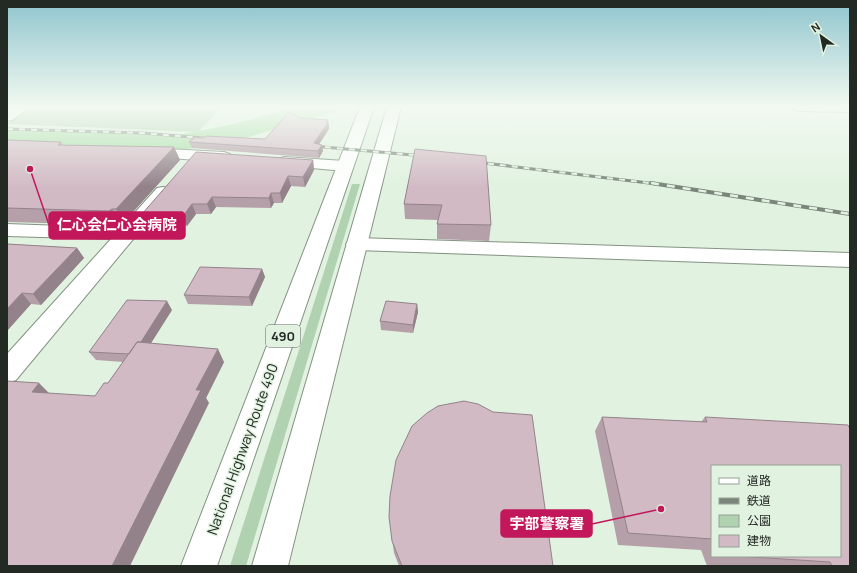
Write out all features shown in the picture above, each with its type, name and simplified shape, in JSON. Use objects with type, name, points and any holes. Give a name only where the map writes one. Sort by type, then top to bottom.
[{"type":"main road","name":"National Highway Route 490","points":[[199,566],[357,134]]},
{"type":"main road","points":[[270,566],[387,134]]},
{"type":"main road","points":[[132,152],[240,158]]},
{"type":"main road","points":[[7,372],[195,155]]},
{"type":"main road","points":[[271,161],[345,166]]},
{"type":"main road","points":[[7,230],[126,234]]},
{"type":"main road","points":[[356,244],[850,260]]},
{"type":"green space","points":[[352,184],[360,184],[246,566],[230,566]]},
{"type":"building","points":[[270,134],[320,134],[314,143],[322,145],[318,151],[189,142],[195,137],[203,138],[206,136],[265,139]]},
{"type":"building","points":[[7,140],[61,142],[58,145],[174,147],[116,209],[109,211],[7,208]]},
{"type":"building","points":[[415,149],[486,156],[491,225],[437,224],[442,205],[404,204]]},
{"type":"building","points":[[196,152],[313,160],[303,177],[288,176],[280,193],[271,193],[269,198],[212,197],[207,204],[192,204],[183,216],[142,214]]},
{"type":"building","points":[[7,244],[77,248],[33,294],[22,293],[7,309]]},
{"type":"building","points":[[200,267],[262,269],[249,297],[184,295]]},
{"type":"building","points":[[127,300],[167,301],[141,342],[137,342],[129,354],[89,352]]},
{"type":"building","points":[[386,301],[417,304],[413,325],[380,321]]},
{"type":"building","points":[[137,342],[218,349],[196,390],[201,390],[112,566],[7,566],[7,381],[39,383],[32,392],[95,396],[104,383],[108,383]]},
{"type":"building","points":[[464,401],[478,404],[493,412],[532,415],[553,566],[402,566],[392,541],[389,517],[390,496],[396,460],[412,426],[438,406]]},
{"type":"building","points":[[602,417],[707,422],[705,417],[848,425],[850,429],[850,566],[832,566],[830,562],[752,557],[841,557],[841,465],[711,465],[711,539],[628,533]]},
{"type":"waterway","points":[[7,138],[178,143],[227,134]]},
{"type":"railway","points":[[152,134],[215,139]]},
{"type":"railway","points":[[313,146],[424,156]]},
{"type":"railway","points":[[476,162],[657,184]]},
{"type":"railway","points":[[651,183],[850,214]]},
{"type":"place","name":"仁心会仁心会病院","points":[[30,169]]},
{"type":"place","name":"宇部警察署","points":[[661,509]]}]
